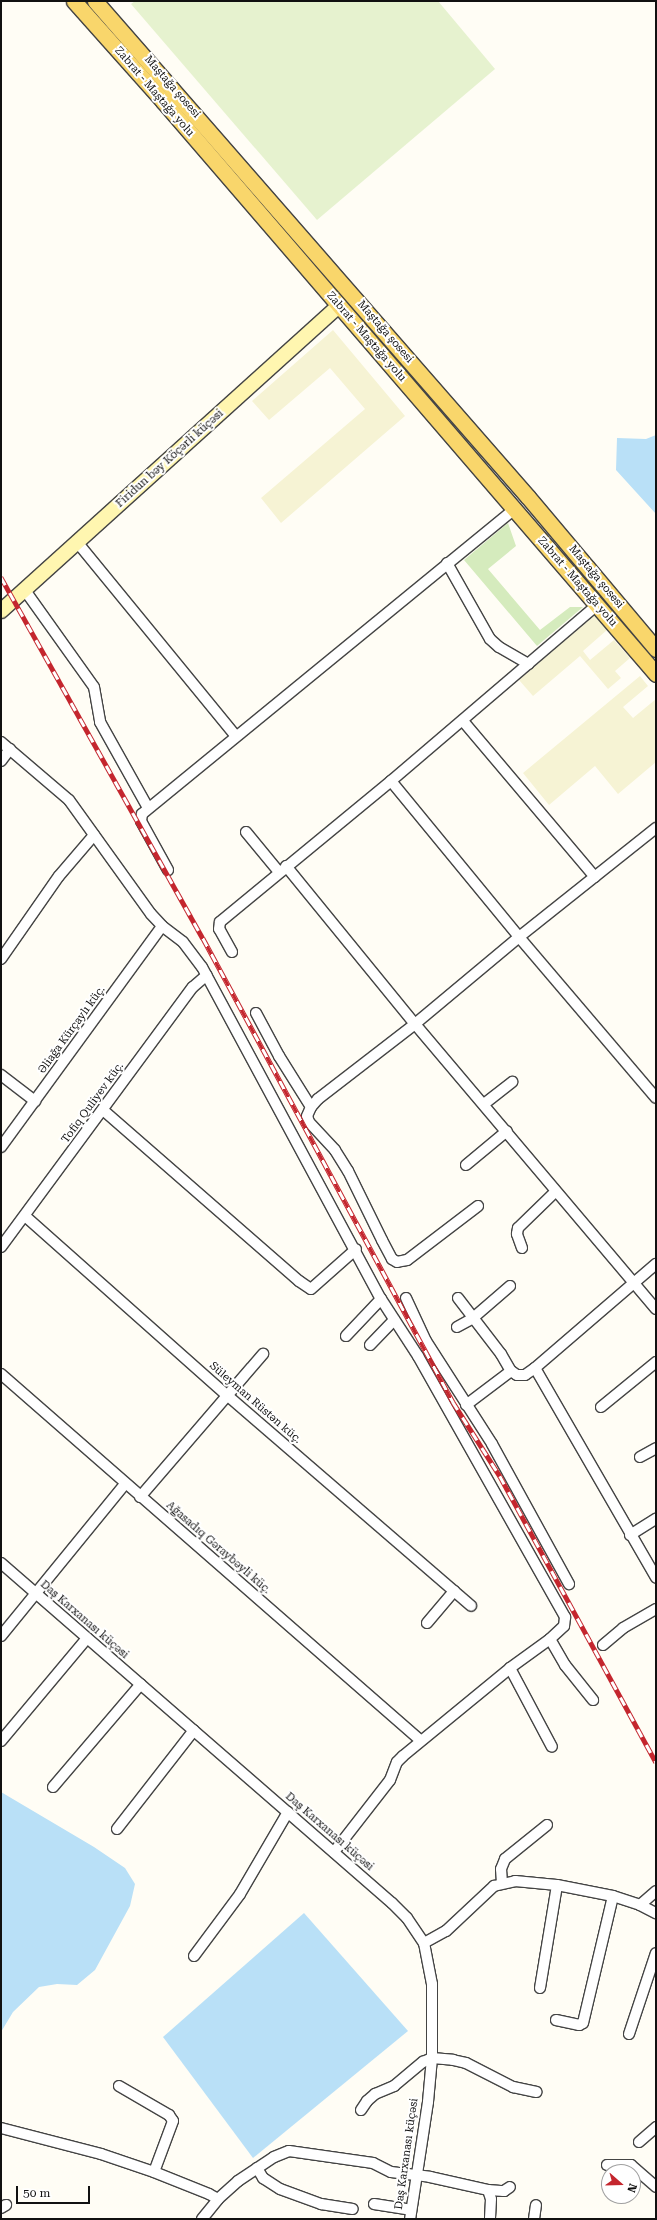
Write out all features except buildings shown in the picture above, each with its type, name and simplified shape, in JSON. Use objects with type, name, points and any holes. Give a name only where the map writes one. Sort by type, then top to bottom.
[{"type":"main road","name":"Zabrat - Maştağa yolu","points":[[74,1],[163,101],[656,674]]},
{"type":"main road","points":[[86,15],[97,3]]},
{"type":"main road","name":"Maştağa şosesi","points":[[97,3],[352,294],[656,649]]},
{"type":"main road","points":[[338,306],[352,294]]},
{"type":"street","name":"Firidun bəy Köçərli küçəsi","points":[[1,611],[338,306]]},
{"type":"street","points":[[168,870],[141,822],[140,818],[148,808],[514,509]]},
{"type":"street","points":[[77,542],[236,736]]},
{"type":"street","points":[[447,563],[490,639],[499,647],[529,664]]},
{"type":"street","points":[[24,589],[94,687],[100,722],[148,808]]},
{"type":"street","points":[[232,952],[220,929],[220,922],[463,721],[597,605]]},
{"type":"street","points":[[463,721],[595,877]]},
{"type":"street","points":[[1,742],[61,792],[77,810],[150,914],[192,952],[207,975],[356,1249],[381,1299],[418,1356],[565,1617],[564,1626],[550,1639],[510,1668],[420,1740],[397,1762],[390,1780],[334,1852]]},
{"type":"street","points":[[1,761],[10,749]]},
{"type":"street","points":[[391,781],[519,937],[656,1098]]},
{"type":"street","points":[[478,1206],[406,1260],[397,1262],[392,1259],[348,1171],[335,1150],[309,1122],[307,1116],[318,1099],[415,1024],[519,937],[656,828]]},
{"type":"street","points":[[246,832],[283,869],[484,1104],[555,1192],[656,1309]]},
{"type":"street","points":[[1,959],[59,876],[94,835]]},
{"type":"street","name":"Əliağa Kürçaylı küç.","points":[[1,1147],[162,926]]},
{"type":"street","name":"Tofiq Quliyev küç.","points":[[1,1247],[104,1110],[193,986],[207,975]]},
{"type":"street","points":[[256,1012],[279,1056],[311,1108]]},
{"type":"street","points":[[1,1075],[35,1101]]},
{"type":"street","points":[[484,1104],[512,1082]]},
{"type":"street","points":[[104,1110],[299,1281],[311,1289],[356,1249]]},
{"type":"street","points":[[466,1164],[506,1131]]},
{"type":"street","points":[[522,1248],[517,1234],[518,1228],[555,1192]]},
{"type":"street","name":"Süleyman Rüstən küç.","points":[[25,1216],[228,1396],[471,1606]]},
{"type":"street","points":[[458,1298],[501,1354],[511,1371],[517,1375],[525,1375],[656,1264]]},
{"type":"street","points":[[457,1327],[473,1318],[510,1286]]},
{"type":"street","points":[[406,1298],[426,1341],[505,1467],[569,1584]]},
{"type":"street","points":[[346,1336],[381,1299]]},
{"type":"street","points":[[370,1345],[394,1320]]},
{"type":"street","points":[[140,1497],[263,1354]]},
{"type":"street","points":[[601,1407],[656,1362]]},
{"type":"street","points":[[535,1368],[656,1578]]},
{"type":"street","points":[[466,1405],[511,1371]]},
{"type":"street","name":"Ağasadıq Gəraybəyli küç.","points":[[1,1374],[125,1484],[420,1740]]},
{"type":"street","points":[[640,1457],[656,1448]]},
{"type":"street","points":[[1,1636],[125,1484]]},
{"type":"street","points":[[630,1535],[656,1519]]},
{"type":"street","name":"Daş Karxanası küçəsi","points":[[1,1563],[392,1903],[407,1918],[424,1943],[432,1984],[432,2058],[428,2102],[411,2215]]},
{"type":"street","points":[[427,1623],[454,1591]]},
{"type":"street","points":[[603,1644],[623,1628],[656,1609]]},
{"type":"street","points":[[1,1741],[87,1638]]},
{"type":"street","points":[[550,1639],[565,1665],[593,1700]]},
{"type":"street","points":[[510,1668],[552,1747]]},
{"type":"street","points":[[53,1787],[141,1684]]},
{"type":"street","points":[[117,1829],[194,1730]]},
{"type":"street","points":[[194,1956],[240,1894],[288,1812]]},
{"type":"street","points":[[502,1883],[501,1869],[505,1859],[547,1825]]},
{"type":"street","points":[[424,1943],[446,1931],[485,1892],[502,1883],[527,1881],[557,1885],[613,1896],[640,1905],[656,1913]]},
{"type":"street","points":[[540,1988],[557,1885]]},
{"type":"street","points":[[640,1905],[656,1891]]},
{"type":"street","points":[[556,2020],[579,2025],[583,2023],[613,1896]]},
{"type":"street","points":[[629,2034],[656,1953]]},
{"type":"street","points":[[361,2110],[367,2101],[375,2094],[394,2086],[423,2062],[432,2058],[466,2063],[513,2087],[536,2092]]},
{"type":"street","points":[[119,2086],[169,2114],[173,2121],[154,2172]]},
{"type":"street","points":[[639,2142],[656,2127]]},
{"type":"street","points":[[1,2128],[101,2154],[154,2172],[218,2199]]},
{"type":"street","points":[[202,2219],[228,2188],[283,2152],[301,2151],[372,2163],[391,2172],[416,2175],[488,2190],[504,2190],[510,2187]]},
{"type":"street","points":[[257,2168],[263,2178],[280,2189],[321,2204],[353,2209]]},
{"type":"street","points":[[641,2174],[656,2187]]},
{"type":"street","points":[[488,2190],[491,2199],[490,2219]]},
{"type":"street","points":[[374,2204],[411,2215]]},
{"type":"street","points":[[534,2219],[536,2205]]},
{"type":"shaded area","points":[[333,330],[405,416],[281,523],[261,498],[365,409],[330,368],[269,420],[252,401]]},
{"type":"shaded area","points":[[595,615],[607,630],[583,651],[590,660],[614,640],[630,658],[615,671],[621,678],[608,689],[580,656],[533,696],[519,680]]},
{"type":"shaded area","points":[[640,676],[648,686],[623,707],[633,718],[656,699],[656,762],[618,794],[595,766],[549,805],[523,773]]},
{"type":"green space","points":[[135,1],[438,1],[495,69],[317,220],[131,4]]},
{"type":"green space","points":[[508,523],[516,546],[488,569],[540,630],[570,607],[583,607],[537,646],[464,560]]},
{"type":"water","points":[[656,435],[656,514],[616,470],[617,438],[646,439]]},
{"type":"water","points":[[1,1792],[94,1847],[125,1868],[135,1884],[130,1906],[95,1970],[77,1985],[57,1984],[39,1987],[13,2012],[1,2032]]},
{"type":"water","points":[[304,1913],[408,2031],[253,2158],[163,2037]]},
{"type":"railway","points":[[1,577],[203,938],[453,1402],[500,1476],[656,1762]]}]
